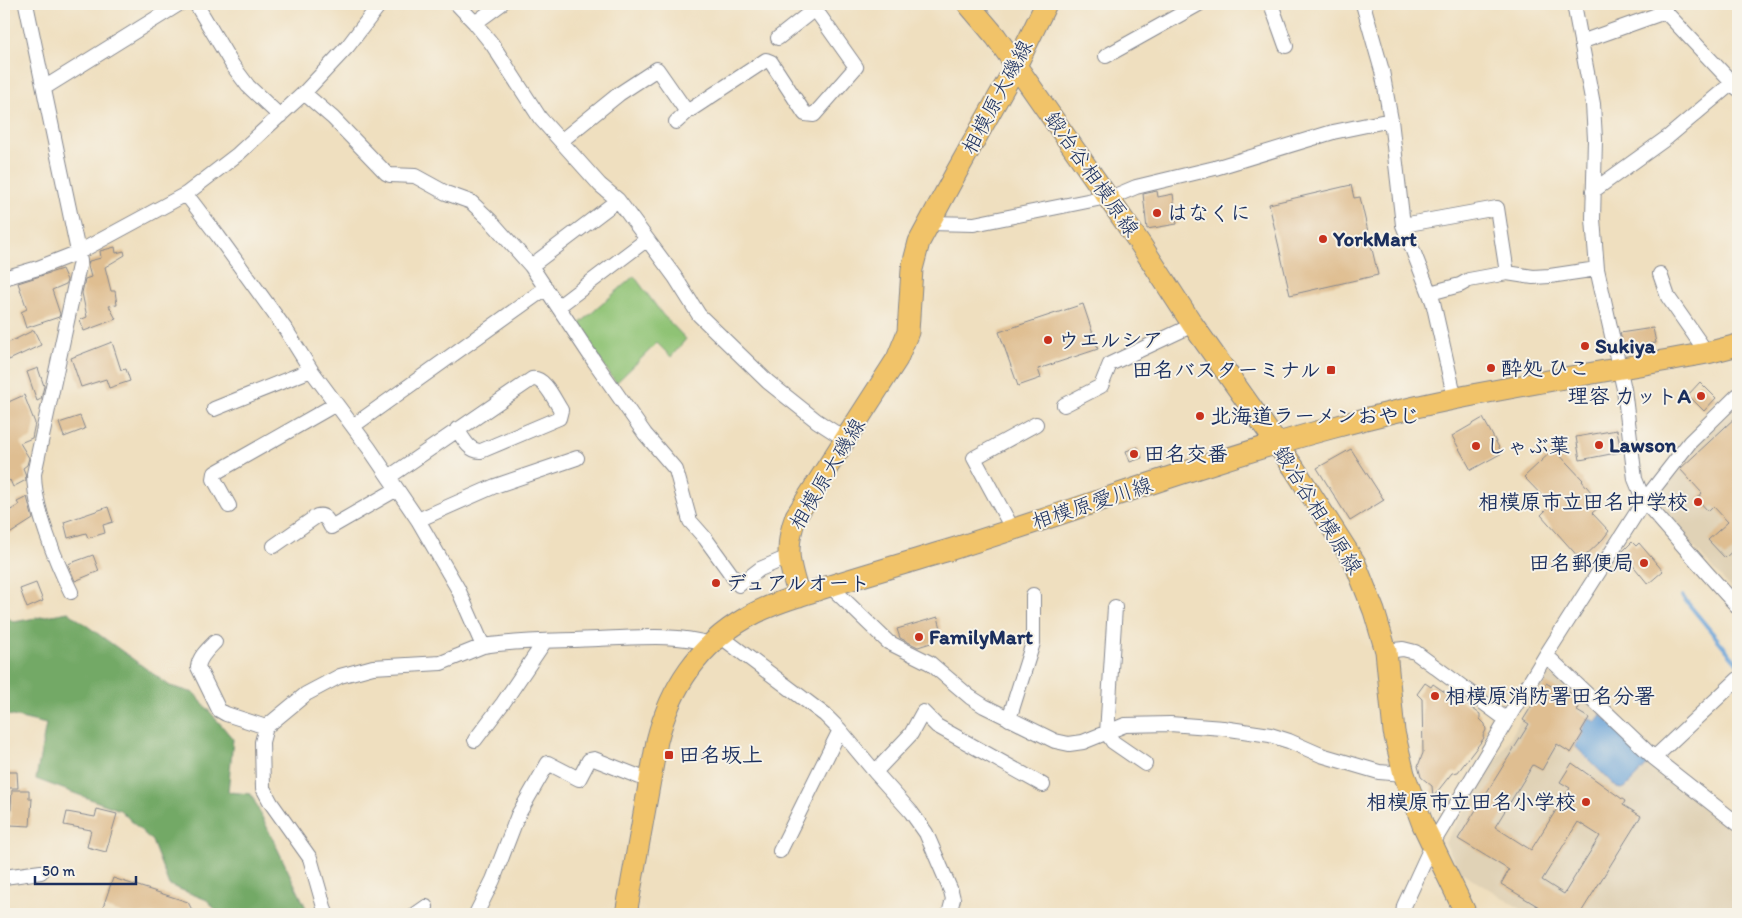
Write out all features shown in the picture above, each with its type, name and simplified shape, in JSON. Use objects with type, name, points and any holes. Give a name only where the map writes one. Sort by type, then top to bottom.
[{"type":"main road","name":"鍛冶谷相模原線","points":[[968,4],[996,37],[1141,245],[1192,325],[1326,516],[1354,563],[1372,603],[1386,652],[1394,732],[1404,774],[1423,824],[1466,914]]},
{"type":"main road","name":"相模原大磯線","points":[[799,596],[788,556],[789,537],[796,516],[897,359],[908,332],[913,263],[919,242],[1016,66],[1046,4]]},
{"type":"main road","name":"相模原愛川線","points":[[799,596],[880,569],[949,550],[1012,528],[1277,444],[1333,428],[1455,399],[1707,353],[1738,345]]},
{"type":"main road","points":[[626,914],[662,720],[684,675],[715,640],[745,618],[799,596]]},
{"type":"street","points":[[26,4],[80,261],[34,474],[40,506],[57,563],[71,592]]},
{"type":"street","points":[[44,88],[179,4]]},
{"type":"street","points":[[196,4],[233,66],[248,86],[280,116]]},
{"type":"street","points":[[4,278],[38,268],[79,252],[186,194],[238,154],[304,93],[348,46],[380,4]]},
{"type":"street","points":[[457,4],[475,23],[512,73],[540,118],[600,185],[618,200],[675,277],[699,314],[781,392],[817,421],[845,439]]},
{"type":"street","points":[[475,23],[501,4]]},
{"type":"street","points":[[1106,56],[1199,4]]},
{"type":"street","points":[[1271,4],[1286,46]]},
{"type":"street","points":[[1574,4],[1593,104],[1595,147],[1593,219],[1597,269],[1624,389],[1635,479],[1644,501],[1738,607]]},
{"type":"street","points":[[1364,5],[1382,72],[1391,120],[1403,225],[1430,292],[1439,323],[1455,399]]},
{"type":"street","points":[[676,122],[687,112],[766,60],[771,62],[805,114],[814,114],[856,67],[818,6],[778,38]]},
{"type":"street","points":[[1581,42],[1662,8],[1736,83],[1668,138],[1593,191]]},
{"type":"street","points":[[561,141],[619,94],[657,69],[687,112]]},
{"type":"street","points":[[304,93],[333,118],[386,173],[390,175],[415,176],[475,206],[531,266],[594,361],[646,434],[676,470],[690,521],[739,585],[760,569],[788,556]]},
{"type":"street","points":[[929,222],[974,224],[1107,197],[1136,187],[1216,168],[1333,132],[1391,120]]},
{"type":"street","points":[[186,194],[286,330],[311,370],[418,520],[458,589],[483,646]]},
{"type":"street","points":[[531,266],[618,200]]},
{"type":"street","points":[[1403,225],[1497,208],[1507,274]]},
{"type":"street","points":[[559,306],[646,240]]},
{"type":"street","points":[[1430,292],[1460,285],[1469,280],[1507,274],[1542,277],[1597,269]]},
{"type":"street","points":[[1660,274],[1668,297],[1707,353]]},
{"type":"street","points":[[352,426],[546,288]]},
{"type":"street","points":[[1064,405],[1101,386],[1110,364],[1192,325]]},
{"type":"street","points":[[214,410],[311,370]]},
{"type":"street","points":[[274,546],[320,515],[326,518],[331,527],[393,483],[457,430],[532,379],[541,380],[561,410],[559,418],[481,452],[471,448],[457,430]]},
{"type":"street","points":[[1403,914],[1404,906],[1433,843],[1546,655],[1644,501],[1690,442],[1738,395]]},
{"type":"street","points":[[229,506],[214,479],[216,473],[336,404]]},
{"type":"street","points":[[1012,528],[974,458],[1036,424]]},
{"type":"street","points":[[418,520],[495,486],[576,458]]},
{"type":"street","points":[[830,586],[888,642],[930,663],[970,697],[1008,720],[1056,742],[1069,744],[1083,742],[1125,725],[1142,724],[1223,728],[1270,735],[1321,755],[1380,772],[1404,774]]},
{"type":"street","points":[[1008,720],[1033,643],[1033,595]]},
{"type":"street","points":[[1115,607],[1107,733],[1113,742],[1145,764]]},
{"type":"street","points":[[326,914],[310,858],[271,803],[263,788],[262,742],[266,727],[306,694],[340,676],[372,667],[441,663],[483,646],[513,641],[678,637],[715,640],[815,707],[840,730],[912,812],[926,833],[951,890],[953,899],[949,914]]},
{"type":"street","points":[[474,740],[503,703],[545,641]]},
{"type":"street","points":[[215,642],[202,656],[198,664],[200,672],[219,710],[266,727]]},
{"type":"street","points":[[1386,652],[1403,649],[1415,652],[1507,720]]},
{"type":"street","points":[[1546,655],[1654,758],[1738,824]]},
{"type":"street","points":[[1654,758],[1738,679]]},
{"type":"street","points":[[875,772],[911,734],[923,712],[937,726],[1043,786]]},
{"type":"street","points":[[780,851],[840,730]]},
{"type":"street","points":[[476,914],[493,880],[518,815],[548,763],[579,779],[589,760],[594,758],[650,781]]},
{"type":"street","points":[[4,877],[41,872]]},
{"type":"shaded area","name":"相模原市立田名中学校","points":[[1738,406],[1738,596],[1658,507],[1658,498],[1698,444]]},
{"type":"shaded area","name":"相模原市立田名小学校","points":[[1548,671],[1555,671],[1738,830],[1738,914],[1529,914],[1460,871],[1445,843],[1513,733]]},
{"type":"green space","points":[[634,276],[662,314],[686,339],[671,357],[657,343],[616,383],[577,326]]},
{"type":"green space","points":[[68,612],[170,686],[194,693],[233,739],[228,792],[251,794],[309,914],[219,914],[207,900],[169,885],[152,841],[120,810],[36,779],[46,724],[4,714],[4,615],[14,622]]},
{"type":"water","points":[[1602,715],[1650,762],[1622,789],[1617,788],[1575,746],[1589,718],[1596,722]]},
{"type":"building","name":"YorkMart","points":[[1351,185],[1354,198],[1360,197],[1378,275],[1290,295],[1269,204]]},
{"type":"building","points":[[1157,191],[1158,197],[1173,194],[1177,224],[1147,229],[1143,194]]},
{"type":"building","points":[[115,247],[116,253],[124,251],[125,255],[105,267],[111,291],[115,291],[117,305],[109,306],[116,319],[84,331],[80,320],[87,317],[82,293],[85,279],[91,277],[88,266],[89,261],[101,258],[100,251]]},
{"type":"building","points":[[62,269],[67,280],[66,284],[52,290],[60,314],[59,317],[26,328],[21,312],[27,309],[18,283]]},
{"type":"building","name":"ウエルシア","points":[[1083,304],[1098,349],[1038,369],[1041,378],[1018,386],[999,332]]},
{"type":"building","points":[[1653,328],[1656,343],[1624,348],[1620,333]]},
{"type":"building","points":[[34,330],[41,345],[9,360],[4,350],[4,345]]},
{"type":"building","points":[[112,342],[121,370],[126,369],[130,381],[109,388],[106,379],[81,387],[71,358]]},
{"type":"building","points":[[38,368],[44,386],[41,399],[37,401],[27,372]]},
{"type":"building","points":[[1700,382],[1716,398],[1704,411],[1688,395]]},
{"type":"building","points":[[24,395],[35,423],[32,438],[20,443],[29,458],[27,465],[23,468],[26,480],[13,487],[10,480],[4,484],[4,404]]},
{"type":"building","points":[[1738,415],[1738,546],[1725,558],[1708,540],[1728,522],[1713,506],[1708,511],[1697,499],[1702,493],[1680,469]]},
{"type":"building","points":[[80,416],[85,429],[64,437],[59,423]]},
{"type":"building","points":[[1483,418],[1502,453],[1471,470],[1452,436]]},
{"type":"building","name":"Lawson","points":[[1617,430],[1621,452],[1580,460],[1576,437]]},
{"type":"building","name":"田名交番","points":[[1138,447],[1142,458],[1130,462],[1126,451]]},
{"type":"building","points":[[1351,449],[1384,500],[1350,521],[1317,468]]},
{"type":"building","points":[[1554,449],[1583,480],[1591,492],[1587,495],[1599,507],[1592,513],[1609,531],[1581,560],[1541,515],[1551,505],[1524,477]]},
{"type":"building","points":[[27,497],[33,519],[11,533],[4,535],[4,514],[19,505],[17,502]]},
{"type":"building","points":[[108,507],[113,522],[103,525],[105,533],[88,538],[86,533],[68,538],[64,522]]},
{"type":"building","name":"田名郵便局","points":[[1632,542],[1636,546],[1639,543],[1663,571],[1648,584],[1622,552]]},
{"type":"building","points":[[93,555],[99,571],[75,581],[68,564]]},
{"type":"building","points":[[36,583],[43,601],[27,608],[20,589]]},
{"type":"building","name":"FamilyMart","points":[[938,617],[942,632],[934,642],[918,647],[900,638],[897,629]]},
{"type":"building","points":[[1425,683],[1431,687],[1433,684],[1452,697],[1455,696],[1480,714],[1480,719],[1485,724],[1486,730],[1484,738],[1458,772],[1452,773],[1433,797],[1432,786],[1421,777],[1418,766],[1423,753],[1422,699],[1417,694]]},
{"type":"building","points":[[1546,683],[1565,694],[1567,691],[1576,696],[1582,702],[1577,711],[1589,718],[1581,731],[1583,733],[1571,753],[1557,744],[1542,770],[1533,765],[1495,827],[1531,850],[1570,788],[1560,782],[1572,763],[1625,801],[1623,805],[1641,816],[1580,914],[1534,914],[1539,907],[1501,884],[1509,870],[1458,839],[1529,724],[1523,720]],"holes":[[[1578,822],[1600,836],[1564,894],[1542,880]]]},
{"type":"building","points":[[4,772],[17,772],[18,788],[4,788]]},
{"type":"building","points":[[12,790],[29,790],[29,799],[32,799],[30,826],[10,825]]},
{"type":"building","points":[[97,809],[117,814],[106,852],[87,847],[91,830],[64,825],[67,812],[95,817]]},
{"type":"building","points":[[113,878],[188,902],[194,914],[124,914],[103,907]]},
{"type":"waterway","points":[[1682,596],[1738,664]]},
{"type":"place","name":"はなくに","points":[[1157,213]]},
{"type":"place","name":"YorkMart","points":[[1323,239]]},
{"type":"place","name":"ウエルシア","points":[[1048,340]]},
{"type":"place","name":"Sukiya","points":[[1585,346]]},
{"type":"place","name":"酔処 ひこ","points":[[1491,368]]},
{"type":"place","name":"田名バスターミナル","points":[[1331,370]]},
{"type":"place","name":"理容 カットA","points":[[1701,396]]},
{"type":"place","name":"北海道ラーメンおやじ","points":[[1200,416]]},
{"type":"place","name":"Lawson","points":[[1599,445]]},
{"type":"place","name":"しゃぶ葉","points":[[1476,446]]},
{"type":"place","name":"田名交番","points":[[1134,454]]},
{"type":"place","name":"相模原市立田名中学校","points":[[1698,502]]},
{"type":"place","name":"田名郵便局","points":[[1644,563]]},
{"type":"place","name":"デュアルオート","points":[[716,583]]},
{"type":"place","name":"FamilyMart","points":[[919,637]]},
{"type":"place","name":"相模原消防署田名分署","points":[[1435,696]]},
{"type":"place","name":"田名坂上","points":[[669,755]]},
{"type":"place","name":"相模原市立田名小学校","points":[[1586,802]]}]
